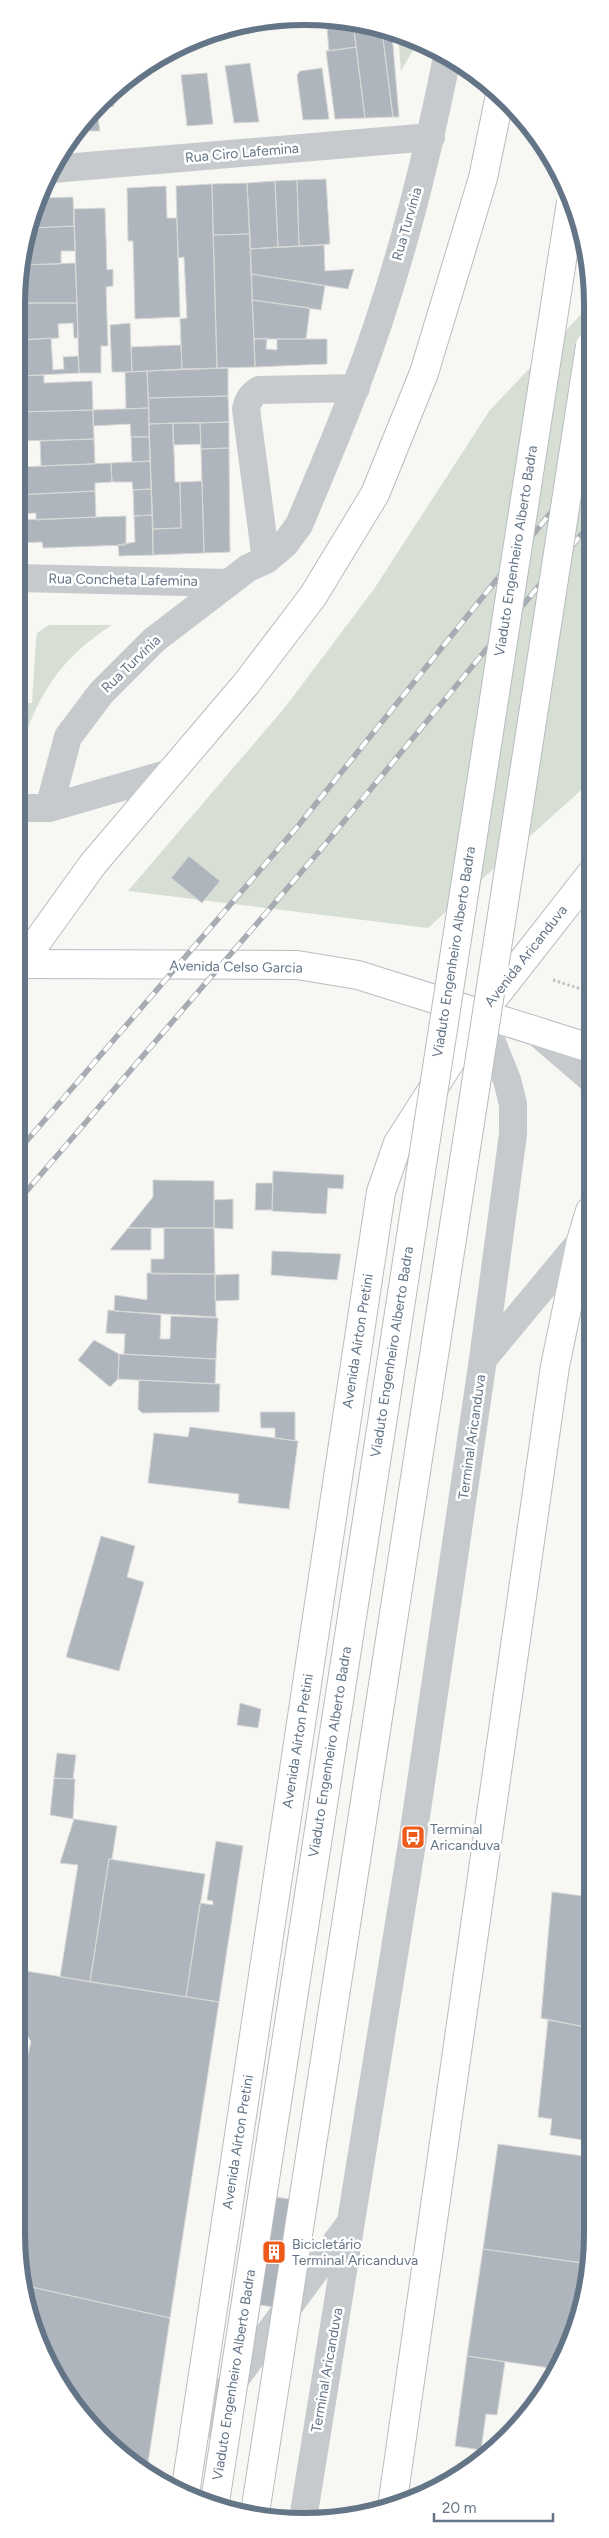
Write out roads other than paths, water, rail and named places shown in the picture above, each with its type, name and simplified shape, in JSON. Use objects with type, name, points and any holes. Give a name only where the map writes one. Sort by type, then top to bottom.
[{"type":"main road","points":[[25,957],[93,864],[246,684],[313,596],[375,494],[424,373],[483,178],[498,103]]},
{"type":"main road","name":"Viaduto Engenheiro Alberto Badra","points":[[216,2498],[568,213]]},
{"type":"main road","points":[[256,2509],[584,385]]},
{"type":"main road","name":"Avenida Aricanduva","points":[[481,1014],[584,883]]},
{"type":"main road","name":"Avenida Celso Garcia","points":[[25,965],[297,966],[358,975],[584,1046]]},
{"type":"main road","name":"Avenida Aírton Pretini","points":[[186,2486],[380,1192],[398,1143],[481,1014]]},
{"type":"main road","points":[[393,2498],[555,1366],[584,1245]]},
{"type":"street","name":"Rua Turvínia","points":[[49,808],[68,737],[101,693],[154,640],[248,568],[266,560],[285,544],[299,525],[356,388],[390,285],[431,137],[446,63]]},
{"type":"street","name":"Rua Ciro Lafemina","points":[[60,168],[431,137]]},
{"type":"street","points":[[266,560],[246,409],[248,400],[252,394],[259,390],[356,388]]},
{"type":"street","name":"Rua Concheta Lafemina","points":[[25,578],[228,583]]},
{"type":"street","points":[[25,808],[49,808],[170,772]]},
{"type":"street","name":"Terminal Aricanduva","points":[[303,2513],[413,1837],[483,1359],[513,1134],[513,1104],[507,1080],[481,1014]]},
{"type":"street","points":[[533,1029],[584,1073]]},
{"type":"street","points":[[483,1359],[584,1239]]},
{"type":"street","name":"Terminal Aricanduva","points":[[194,2435],[352,2221]]},
{"type":"railway","points":[[25,1143],[298,826],[584,471]]},
{"type":"railway","points":[[25,1193],[322,848],[584,531]]},
{"type":"place","name":"Terminal Aricanduva","points":[[413,1837]]},
{"type":"place","name":"Bicicletário Terminal Aricanduva","points":[[274,2252]]}]
